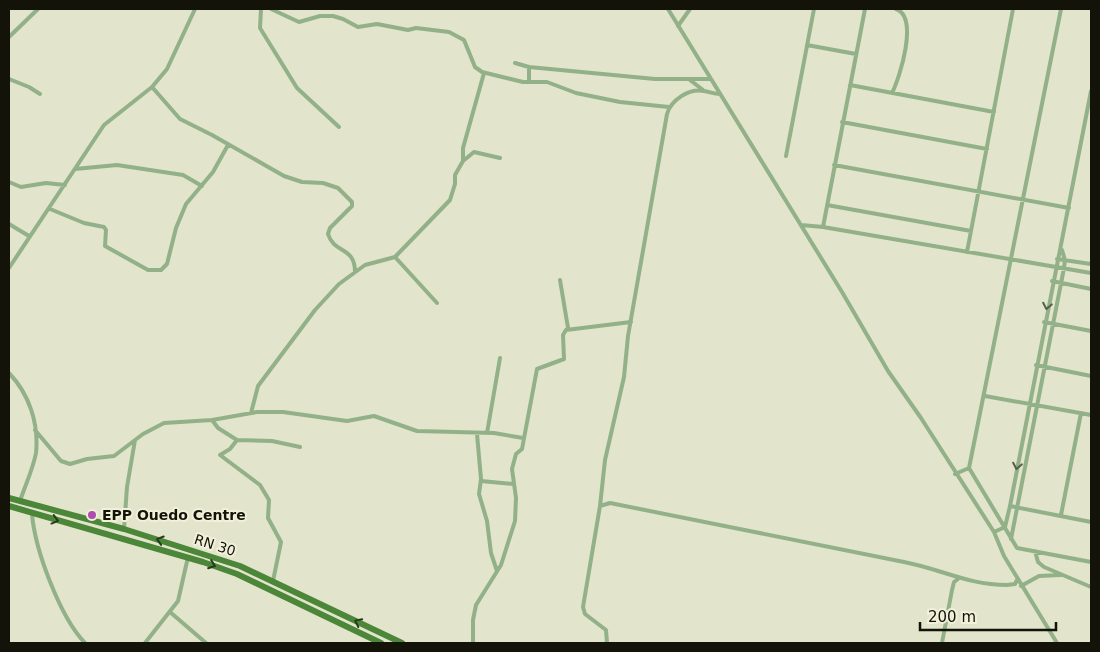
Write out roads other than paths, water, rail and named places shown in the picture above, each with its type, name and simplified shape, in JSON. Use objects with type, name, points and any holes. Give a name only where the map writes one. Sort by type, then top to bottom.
[{"type":"main road","name":"RN 30","points":[[9,498],[223,560],[273,581],[402,643]]},
{"type":"main road","name":"RN 30","points":[[9,506],[188,557],[237,574],[381,643]]},
{"type":"street","points":[[9,37],[38,9]]},
{"type":"street","points":[[9,268],[108,121],[152,87],[166,69],[195,9]]},
{"type":"street","points":[[261,9],[260,28],[297,88],[339,127]]},
{"type":"street","points":[[271,9],[299,22],[320,16],[333,16],[358,27],[377,24],[408,30],[416,28],[449,32],[464,40],[475,67],[484,73],[529,82],[547,82],[576,93],[620,102],[669,107],[689,92],[703,90],[720,94]]},
{"type":"street","points":[[668,9],[888,371],[921,418],[955,474],[994,532],[1017,580],[1057,643]]},
{"type":"street","points":[[678,26],[690,9]]},
{"type":"street","points":[[786,156],[814,9]]},
{"type":"street","points":[[823,227],[865,9]]},
{"type":"street","points":[[892,93],[901,73],[906,43],[904,14],[896,9]]},
{"type":"street","points":[[967,252],[1013,9]]},
{"type":"street","points":[[1061,9],[970,468],[1016,548],[1091,562]]},
{"type":"street","points":[[807,46],[856,54]]},
{"type":"street","points":[[515,63],[529,67],[690,80],[711,79]]},
{"type":"street","points":[[529,67],[529,82]]},
{"type":"street","points":[[463,161],[463,148],[484,73]]},
{"type":"street","points":[[9,79],[29,87],[40,94]]},
{"type":"street","points":[[690,80],[703,90]]},
{"type":"street","points":[[850,85],[994,112]]},
{"type":"street","points":[[152,87],[180,119],[284,176],[302,182],[323,183],[343,191],[352,202],[352,206],[330,228],[328,236],[336,246],[351,256],[355,264],[354,272]]},
{"type":"street","points":[[994,532],[1004,527],[1010,506],[1052,281],[1057,259],[1062,249],[1091,91]]},
{"type":"street","points":[[607,643],[606,630],[585,614],[583,607],[600,506],[605,460],[624,377],[631,322],[669,107]]},
{"type":"street","points":[[842,122],[987,149]]},
{"type":"street","points":[[50,209],[84,223],[104,227],[106,230],[105,246],[141,267],[154,272],[166,266],[171,242],[189,199],[202,186],[228,145]]},
{"type":"street","points":[[251,413],[255,394],[265,375],[315,310],[339,284],[369,262],[395,257],[450,200],[455,184],[455,176],[463,161],[474,152],[500,158]]},
{"type":"street","points":[[75,169],[117,165],[183,175],[202,186]]},
{"type":"street","points":[[834,165],[1069,208]]},
{"type":"street","points":[[9,182],[21,187],[46,183],[65,185]]},
{"type":"street","points":[[827,205],[971,232]]},
{"type":"street","points":[[9,224],[29,236]]},
{"type":"street","points":[[801,225],[823,227],[1012,261],[1091,272]]},
{"type":"street","points":[[1012,539],[1064,268],[1065,260],[1062,249]]},
{"type":"street","points":[[395,257],[437,303]]},
{"type":"street","points":[[1057,259],[1091,264]]},
{"type":"street","points":[[472,643],[476,605],[497,571],[515,521],[512,467],[516,454],[522,449],[534,375],[540,366],[564,359],[563,335],[568,328],[560,280]]},
{"type":"street","points":[[1052,281],[1091,289]]},
{"type":"street","points":[[568,328],[631,322]]},
{"type":"street","points":[[1044,322],[1091,331]]},
{"type":"street","points":[[487,433],[500,358]]},
{"type":"street","points":[[1036,365],[1091,376]]},
{"type":"street","points":[[9,373],[29,401],[35,430],[35,457],[20,501]]},
{"type":"street","points":[[985,396],[1029,402],[1091,415]]},
{"type":"street","points":[[35,430],[61,461],[66,464],[114,456],[153,427],[164,423],[212,420],[251,413],[283,412],[347,421],[374,416],[417,432],[487,433],[523,438]]},
{"type":"street","points":[[1061,515],[1081,413]]},
{"type":"street","points":[[212,420],[218,428],[237,440],[272,441],[300,447]]},
{"type":"street","points":[[477,434],[481,482],[480,498],[487,521],[491,554],[497,571]]},
{"type":"street","points":[[124,530],[126,487],[135,440]]},
{"type":"street","points":[[237,440],[230,449],[220,455],[260,485],[269,500],[268,518],[281,542],[273,581]]},
{"type":"street","points":[[955,474],[970,468]]},
{"type":"street","points":[[481,482],[514,484]]},
{"type":"street","points":[[600,506],[610,503],[766,536],[933,567],[959,579],[1007,585],[1015,584],[1017,580]]},
{"type":"street","points":[[1010,506],[1091,522]]},
{"type":"street","points":[[32,514],[47,570],[60,607],[76,634],[85,643]]},
{"type":"street","points":[[1035,552],[1038,562],[1091,587]]},
{"type":"street","points":[[145,643],[178,601],[188,557]]},
{"type":"street","points":[[1021,586],[1039,576],[1063,575]]},
{"type":"street","points":[[942,643],[954,582],[959,579]]},
{"type":"street","points":[[170,612],[206,643]]},
{"type":"place","name":"EPP Ouedo Centre","points":[[92,515]]}]
